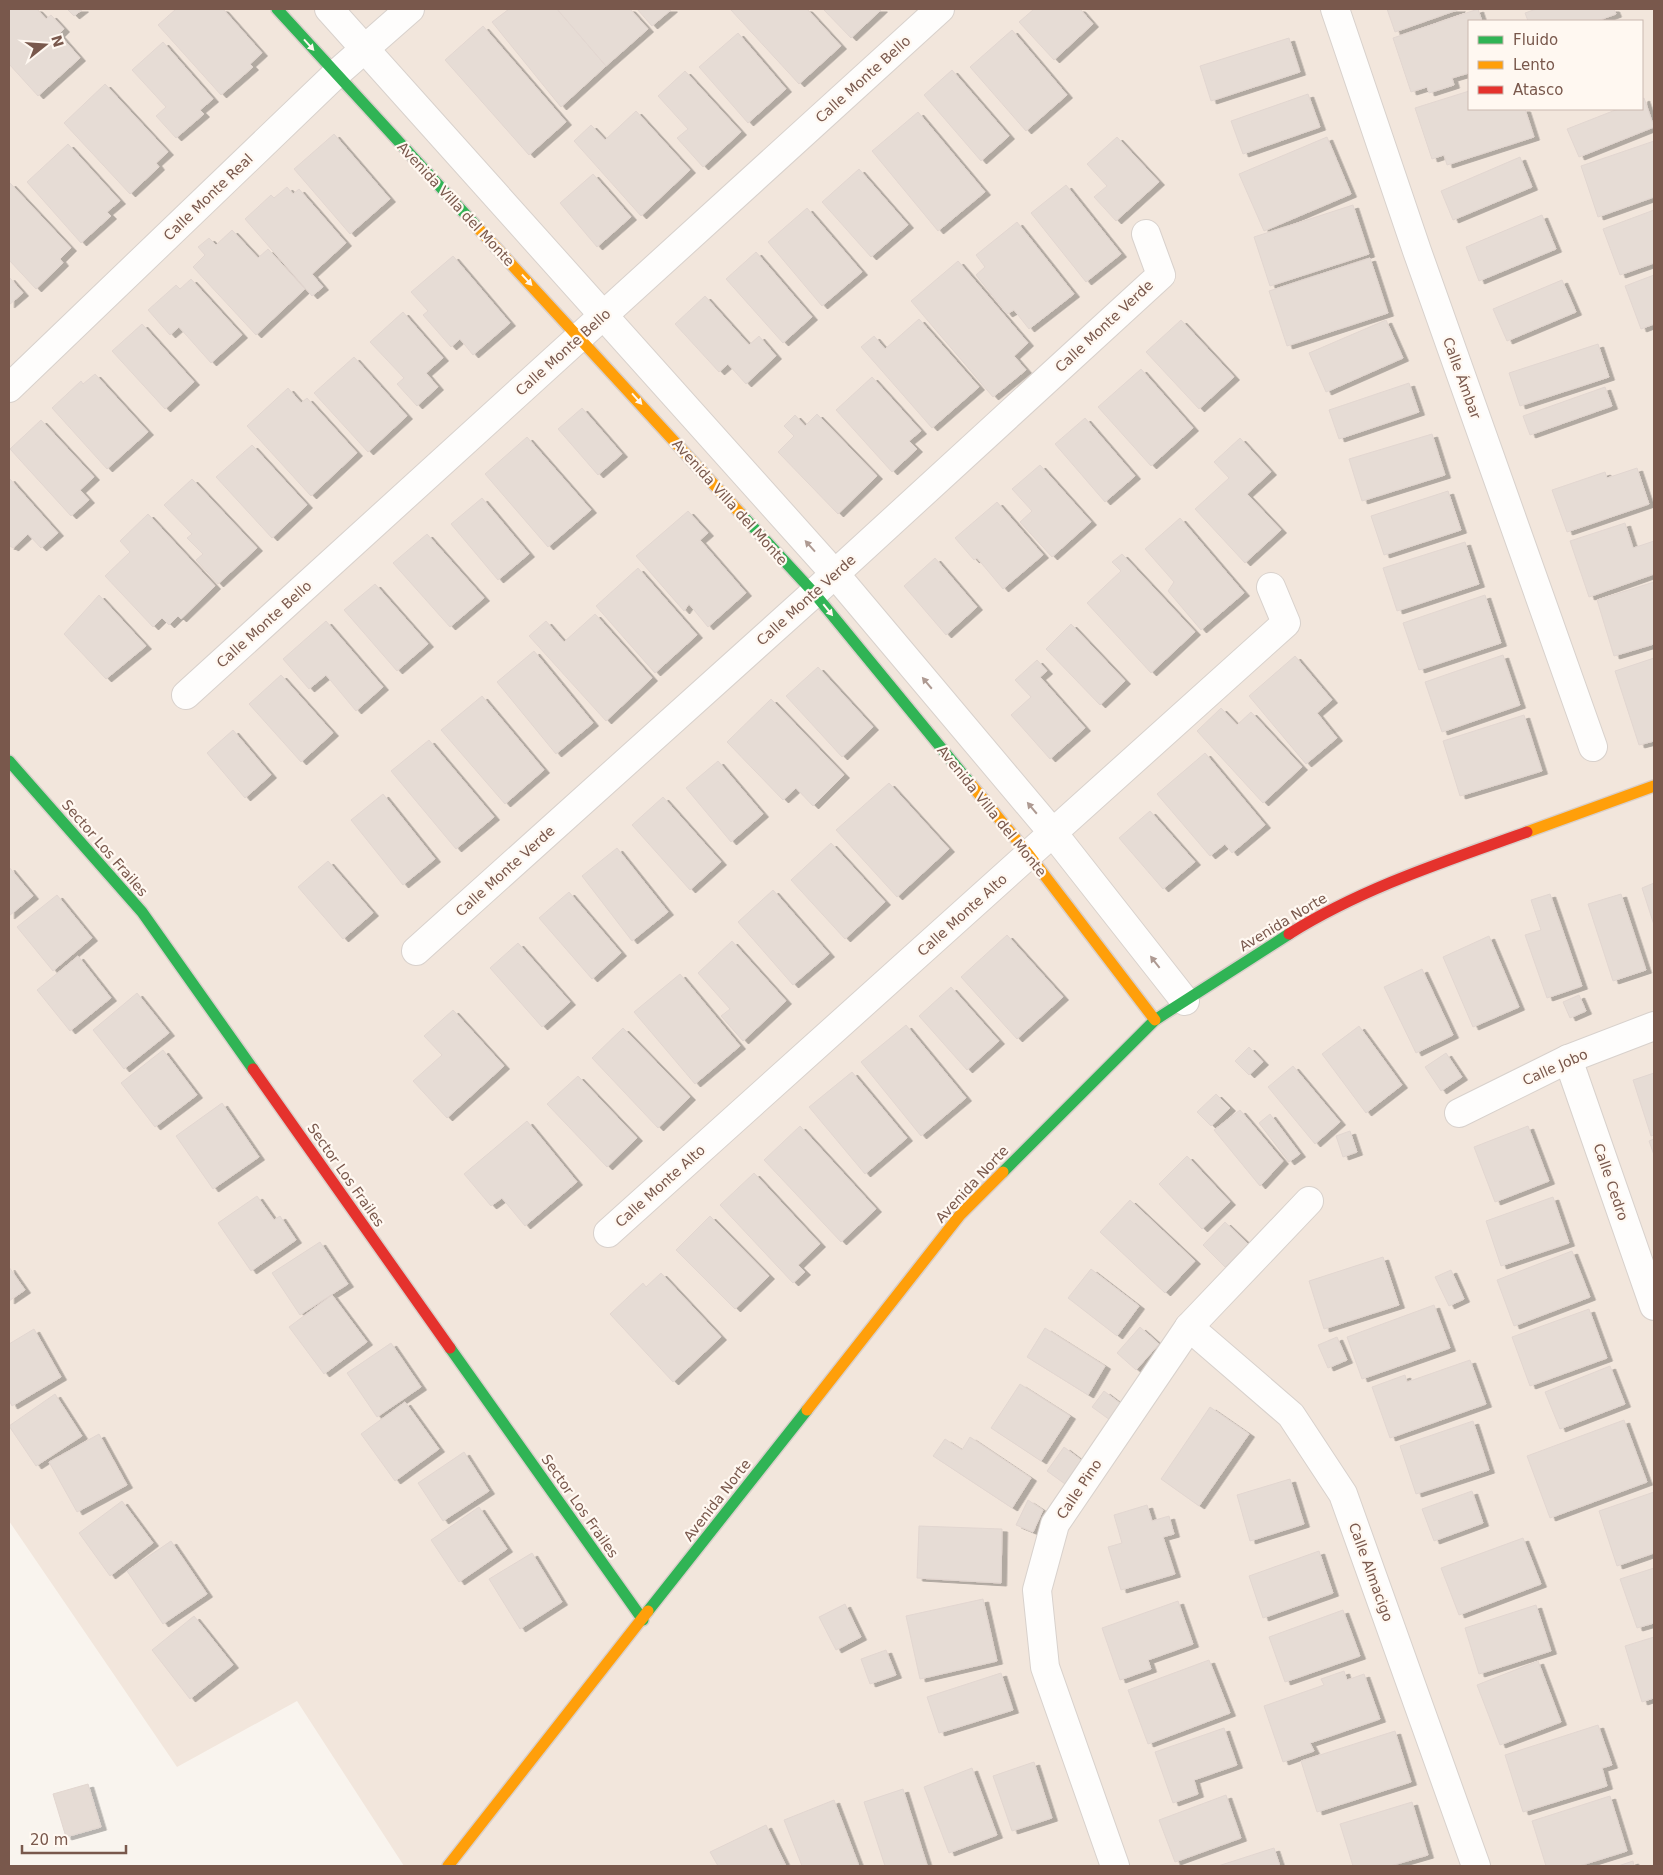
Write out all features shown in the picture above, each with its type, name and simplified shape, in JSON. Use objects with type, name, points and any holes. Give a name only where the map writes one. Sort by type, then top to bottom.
[{"type":"street","name":"Avenida Villa del Monte","points":[[276,9],[580,336],[814,593],[1029,855],[1155,1020]]},
{"type":"street","points":[[329,9],[835,574],[1053,833],[1185,1000]]},
{"type":"street","name":"Calle Monte Real","points":[[9,388],[336,74],[410,9]]},
{"type":"street","name":"Calle Monte Bello","points":[[186,694],[940,9]]},
{"type":"street","name":"Calle Ámbar","points":[[1334,9],[1417,252],[1593,746]]},
{"type":"street","name":"Calle Monte Verde","points":[[416,951],[835,574],[1161,274],[1146,234]]},
{"type":"street","name":"Calle Monte Alto","points":[[608,1233],[1286,623],[1271,587]]},
{"type":"street","name":"Sector Los Frailes","points":[[9,761],[142,912],[642,1620]]},
{"type":"street","name":"Avenida Norte","points":[[448,1866],[960,1215],[1155,1020],[1307,923],[1368,892],[1462,855],[1654,786]]},
{"type":"street","name":"Calle Jobo","points":[[1459,1113],[1568,1059],[1654,1026]]},
{"type":"street","name":"Calle Cedro","points":[[1568,1059],[1654,1306]]},
{"type":"street","name":"Calle Pino","points":[[1115,1866],[1045,1667],[1037,1590],[1055,1524],[1189,1328],[1309,1201]]},
{"type":"street","name":"Calle Almacigo","points":[[1189,1328],[1291,1415],[1343,1494],[1476,1866]]},
{"type":"shaded area","points":[[9,9],[1654,9],[1654,1866],[404,1866],[297,1701],[177,1767],[9,1521]]},
{"type":"building","points":[[9,9],[37,9],[46,19],[51,15],[64,29],[59,34],[80,58],[38,96],[9,64]]},
{"type":"building","points":[[67,9],[83,9],[74,16]]},
{"type":"building","points":[[176,9],[223,9],[262,53],[250,64],[253,67],[221,95],[158,25]]},
{"type":"building","points":[[509,9],[557,9],[606,66],[561,107],[492,22]]},
{"type":"building","points":[[557,9],[630,9],[648,29],[606,66]]},
{"type":"building","points":[[637,9],[672,9],[652,26]]},
{"type":"building","points":[[730,9],[807,9],[841,46],[799,84]]},
{"type":"building","points":[[823,9],[882,9],[851,38]]},
{"type":"building","points":[[1034,9],[1080,9],[1093,24],[1054,60],[1019,22]]},
{"type":"building","points":[[1387,9],[1460,9],[1395,32]]},
{"type":"building","points":[[1478,9],[1482,20],[1468,20],[1468,73],[1452,78],[1454,85],[1429,93],[1427,87],[1411,92],[1393,38]]},
{"type":"building","points":[[1536,9],[1614,9],[1616,14],[1600,20],[1528,20],[1525,13]]},
{"type":"building","points":[[483,26],[566,122],[529,155],[445,60]]},
{"type":"building","points":[[1012,30],[1067,95],[1026,131],[970,67]]},
{"type":"building","points":[[738,33],[786,89],[748,123],[699,67]]},
{"type":"building","points":[[1289,38],[1300,72],[1211,101],[1200,66]]},
{"type":"building","points":[[163,42],[213,99],[200,110],[204,114],[176,138],[156,116],[166,107],[132,70]]},
{"type":"building","points":[[952,70],[1009,136],[981,161],[924,95]]},
{"type":"building","points":[[685,71],[741,132],[703,167],[677,138],[688,129],[658,96]]},
{"type":"building","points":[[105,84],[168,152],[156,163],[159,167],[130,194],[64,123]]},
{"type":"building","points":[[1468,91],[1468,110],[1525,110],[1534,137],[1447,165],[1444,155],[1432,159],[1415,108]]},
{"type":"building","points":[[1308,94],[1320,127],[1243,154],[1231,121]]},
{"type":"building","points":[[1643,98],[1654,127],[1579,157],[1567,129],[1615,110],[1643,110]]},
{"type":"building","points":[[636,111],[690,170],[641,216],[574,141],[591,125],[605,140]]},
{"type":"building","points":[[918,112],[985,192],[938,231],[872,151]]},
{"type":"building","points":[[334,134],[390,199],[350,234],[294,169]]},
{"type":"building","points":[[1117,137],[1159,182],[1116,221],[1094,197],[1107,186],[1087,164]]},
{"type":"building","points":[[1327,137],[1351,194],[1264,231],[1239,174]]},
{"type":"building","points":[[1654,141],[1654,197],[1598,217],[1581,166]]},
{"type":"building","points":[[68,144],[120,201],[107,212],[111,216],[81,243],[27,182]]},
{"type":"building","points":[[1520,157],[1532,187],[1453,220],[1441,191]]},
{"type":"building","points":[[859,169],[908,225],[871,257],[822,202]]},
{"type":"building","points":[[593,174],[631,217],[597,247],[560,203]]},
{"type":"building","points":[[10,183],[71,248],[60,259],[63,263],[36,289],[9,260]]},
{"type":"building","points":[[1066,185],[1121,254],[1086,282],[1031,213]]},
{"type":"building","points":[[287,187],[293,194],[299,189],[346,243],[312,274],[323,287],[312,296],[245,219],[271,195],[274,198]]},
{"type":"building","points":[[1353,205],[1369,254],[1270,286],[1254,237]]},
{"type":"building","points":[[807,208],[862,272],[822,306],[768,242]]},
{"type":"building","points":[[1654,210],[1654,263],[1620,275],[1603,229]]},
{"type":"building","points":[[1542,215],[1556,249],[1479,281],[1466,247]]},
{"type":"building","points":[[1017,222],[1074,294],[1029,329],[1014,310],[1007,314],[976,275],[985,267],[976,255]]},
{"type":"building","points":[[232,230],[258,258],[268,249],[305,289],[256,335],[193,267],[205,255],[198,247],[209,238],[216,245]]},
{"type":"building","points":[[756,252],[812,317],[783,343],[726,279]]},
{"type":"building","points":[[453,256],[510,323],[473,355],[460,339],[451,347],[423,315],[428,311],[411,292]]},
{"type":"building","points":[[1370,258],[1388,313],[1287,346],[1269,291]]},
{"type":"building","points":[[958,261],[1028,343],[1014,356],[1026,370],[993,397],[911,301]]},
{"type":"building","points":[[1654,275],[1654,324],[1641,329],[1625,286]]},
{"type":"building","points":[[9,277],[23,293],[9,305]]},
{"type":"building","points":[[191,279],[242,335],[211,363],[179,327],[170,335],[148,310],[176,285],[180,289]]},
{"type":"building","points":[[1562,280],[1576,312],[1507,341],[1493,309]]},
{"type":"building","points":[[705,296],[749,345],[759,336],[776,356],[746,384],[728,364],[719,372],[675,324]]},
{"type":"building","points":[[403,312],[443,358],[426,373],[438,387],[417,406],[397,384],[404,378],[370,342]]},
{"type":"building","points":[[919,319],[979,387],[932,428],[861,347],[874,336],[885,349]]},
{"type":"building","points":[[1181,320],[1234,377],[1199,409],[1146,352]]},
{"type":"building","points":[[1386,320],[1403,358],[1326,392],[1309,353]]},
{"type":"building","points":[[142,324],[194,382],[165,409],[112,351]]},
{"type":"building","points":[[1598,344],[1609,377],[1520,406],[1509,373]]},
{"type":"building","points":[[354,357],[407,416],[368,452],[314,393]]},
{"type":"building","points":[[1141,369],[1193,428],[1151,466],[1098,407]]},
{"type":"building","points":[[95,374],[148,432],[107,469],[52,408],[81,381],[83,384]]},
{"type":"building","points":[[872,377],[921,431],[909,441],[917,449],[892,472],[836,410]]},
{"type":"building","points":[[1409,383],[1419,412],[1339,439],[1329,410]]},
{"type":"building","points":[[1605,387],[1612,406],[1530,435],[1523,416]]},
{"type":"building","points":[[288,388],[301,403],[307,398],[357,453],[311,496],[247,426]]},
{"type":"building","points":[[582,408],[622,454],[598,475],[558,429]]},
{"type":"building","points":[[817,414],[877,476],[838,514],[778,452],[794,436],[784,426],[795,415],[805,426]]},
{"type":"building","points":[[1085,418],[1135,476],[1105,502],[1055,444]]},
{"type":"building","points":[[41,420],[94,477],[80,490],[89,500],[71,516],[10,449]]},
{"type":"building","points":[[1432,434],[1445,475],[1362,501],[1349,459]]},
{"type":"building","points":[[527,437],[591,510],[548,547],[485,474]]},
{"type":"building","points":[[1240,438],[1271,472],[1247,494],[1281,530],[1245,563],[1195,509],[1229,478],[1214,462]]},
{"type":"building","points":[[252,445],[307,505],[272,538],[216,477]]},
{"type":"building","points":[[1040,465],[1091,522],[1052,557],[1020,522],[1032,511],[1012,489]]},
{"type":"building","points":[[1637,468],[1649,504],[1567,532],[1552,490],[1605,472],[1607,478]]},
{"type":"building","points":[[9,478],[58,533],[41,548],[28,534],[13,548],[9,547]]},
{"type":"building","points":[[192,479],[257,548],[218,584],[196,560],[203,554],[187,538],[192,534],[164,505]]},
{"type":"building","points":[[1448,491],[1461,530],[1384,555],[1371,516]]},
{"type":"building","points":[[482,498],[529,554],[498,580],[451,524]]},
{"type":"building","points":[[997,502],[1043,555],[1003,589],[977,558],[974,560],[955,538]]},
{"type":"building","points":[[688,511],[708,533],[700,540],[746,593],[708,627],[689,604],[684,611],[636,556]]},
{"type":"building","points":[[148,514],[215,586],[181,619],[178,616],[169,625],[162,618],[153,627],[105,576],[130,552],[120,541]]},
{"type":"building","points":[[1180,518],[1244,593],[1201,630],[1168,591],[1174,582],[1145,549]]},
{"type":"building","points":[[1625,523],[1633,548],[1654,541],[1654,574],[1589,597],[1570,541]]},
{"type":"building","points":[[427,534],[484,598],[450,627],[393,563]]},
{"type":"building","points":[[1465,542],[1479,584],[1397,611],[1383,568]]},
{"type":"building","points":[[1122,554],[1195,632],[1151,673],[1087,603],[1121,571],[1112,562]]},
{"type":"building","points":[[935,558],[977,607],[946,635],[904,586]]},
{"type":"building","points":[[638,568],[697,635],[655,673],[596,606]]},
{"type":"building","points":[[1654,582],[1654,644],[1614,656],[1597,600]]},
{"type":"building","points":[[375,584],[428,644],[397,671],[344,610]]},
{"type":"building","points":[[99,595],[146,646],[106,679],[64,634]]},
{"type":"building","points":[[1485,595],[1501,643],[1419,670],[1403,623]]},
{"type":"building","points":[[595,614],[652,678],[606,721],[529,636],[546,621],[564,642]]},
{"type":"building","points":[[326,621],[383,687],[356,711],[326,675],[309,689],[283,659]]},
{"type":"building","points":[[1071,624],[1125,681],[1100,705],[1046,649]]},
{"type":"building","points":[[534,651],[593,723],[556,754],[497,682]]},
{"type":"building","points":[[1503,655],[1520,705],[1442,732],[1425,682]]},
{"type":"building","points":[[1295,656],[1332,700],[1317,713],[1337,738],[1306,764],[1249,696]]},
{"type":"building","points":[[1654,658],[1654,741],[1639,745],[1615,671]]},
{"type":"building","points":[[1037,660],[1047,671],[1040,677],[1085,728],[1050,759],[1011,715],[1031,697],[1015,680]]},
{"type":"building","points":[[818,667],[873,727],[842,757],[786,696]]},
{"type":"building","points":[[281,675],[333,733],[301,762],[249,704]]},
{"type":"building","points":[[482,696],[544,770],[505,804],[441,730]]},
{"type":"building","points":[[771,699],[844,775],[813,806],[796,788],[783,800],[727,742]]},
{"type":"building","points":[[1221,708],[1237,725],[1251,712],[1302,767],[1263,803],[1197,731]]},
{"type":"building","points":[[1524,715],[1542,771],[1460,796],[1443,741]]},
{"type":"building","points":[[233,730],[271,775],[245,798],[207,753]]},
{"type":"building","points":[[429,740],[494,817],[456,849],[391,771]]},
{"type":"building","points":[[1205,753],[1265,825],[1232,853],[1225,844],[1210,856],[1157,794]]},
{"type":"building","points":[[718,761],[763,814],[731,842],[686,788]]},
{"type":"building","points":[[889,783],[949,849],[897,897],[836,830]]},
{"type":"building","points":[[383,794],[435,859],[403,885],[351,820]]},
{"type":"building","points":[[663,797],[721,862],[690,890],[632,825]]},
{"type":"building","points":[[1150,811],[1195,862],[1163,889],[1119,838]]},
{"type":"building","points":[[831,843],[885,902],[845,939],[791,880]]},
{"type":"building","points":[[617,848],[668,912],[632,941],[582,876]]},
{"type":"building","points":[[328,861],[373,913],[343,939],[298,887]]},
{"type":"building","points":[[9,867],[33,896],[9,916]]},
{"type":"building","points":[[1654,883],[1654,925],[1642,888]]},
{"type":"building","points":[[773,890],[829,954],[793,985],[738,922]]},
{"type":"building","points":[[569,892],[621,953],[592,979],[539,918]]},
{"type":"building","points":[[1550,894],[1582,986],[1547,998],[1525,935],[1541,930],[1531,900]]},
{"type":"building","points":[[1621,894],[1646,970],[1613,981],[1588,904]]},
{"type":"building","points":[[57,895],[92,938],[53,971],[17,927]]},
{"type":"building","points":[[1007,935],[1063,997],[1017,1039],[961,977]]},
{"type":"building","points":[[1489,936],[1519,1007],[1473,1027],[1443,957]]},
{"type":"building","points":[[732,941],[786,1001],[743,1041],[721,1016],[730,1009],[698,973]]},
{"type":"building","points":[[518,943],[570,1002],[542,1027],[490,968]]},
{"type":"building","points":[[78,956],[111,998],[70,1031],[37,990]]},
{"type":"building","points":[[1422,969],[1453,1035],[1416,1053],[1384,987]]},
{"type":"building","points":[[680,974],[740,1046],[695,1084],[634,1012]]},
{"type":"building","points":[[951,987],[999,1041],[967,1070],[919,1016]]},
{"type":"building","points":[[137,993],[169,1033],[124,1069],[93,1030]]},
{"type":"building","points":[[1579,995],[1586,1011],[1570,1018],[1563,1002]]},
{"type":"building","points":[[453,1010],[504,1066],[447,1118],[413,1081],[442,1055],[424,1036]]},
{"type":"building","points":[[906,1025],[966,1098],[921,1136],[861,1062]]},
{"type":"building","points":[[1359,1026],[1402,1085],[1366,1113],[1322,1054]]},
{"type":"building","points":[[623,1028],[690,1097],[658,1128],[592,1058]]},
{"type":"building","points":[[1249,1047],[1263,1062],[1249,1075],[1235,1061]]},
{"type":"building","points":[[163,1050],[197,1095],[155,1127],[121,1083]]},
{"type":"building","points":[[1446,1053],[1462,1077],[1441,1091],[1425,1067]]},
{"type":"building","points":[[1293,1066],[1340,1122],[1315,1144],[1268,1087]]},
{"type":"building","points":[[852,1072],[907,1138],[865,1174],[809,1107]]},
{"type":"building","points":[[1654,1073],[1654,1135],[1651,1136],[1633,1080]]},
{"type":"building","points":[[578,1076],[637,1138],[607,1167],[547,1104]]},
{"type":"building","points":[[1216,1094],[1230,1108],[1211,1126],[1197,1112]]},
{"type":"building","points":[[222,1103],[259,1157],[213,1189],[176,1136]]},
{"type":"building","points":[[1240,1110],[1283,1161],[1260,1186],[1214,1130]]},
{"type":"building","points":[[1270,1114],[1300,1154],[1289,1162],[1259,1123]]},
{"type":"building","points":[[527,1121],[577,1182],[525,1226],[502,1198],[491,1206],[464,1174]]},
{"type":"building","points":[[800,1126],[876,1209],[841,1242],[764,1160]]},
{"type":"building","points":[[1528,1126],[1549,1181],[1495,1202],[1474,1147]]},
{"type":"building","points":[[1350,1131],[1357,1152],[1343,1157],[1336,1136]]},
{"type":"building","points":[[1654,1139],[1654,1155],[1649,1141]]},
{"type":"building","points":[[1187,1156],[1230,1202],[1202,1229],[1159,1184]]},
{"type":"building","points":[[754,1173],[820,1244],[798,1265],[805,1272],[793,1283],[720,1205]]},
{"type":"building","points":[[257,1196],[274,1220],[280,1216],[296,1240],[251,1271],[218,1223]]},
{"type":"building","points":[[1553,1197],[1569,1243],[1501,1266],[1486,1221]]},
{"type":"building","points":[[1130,1200],[1195,1261],[1165,1293],[1100,1232]]},
{"type":"building","points":[[710,1216],[769,1276],[735,1309],[676,1250]]},
{"type":"building","points":[[1225,1222],[1248,1244],[1225,1267],[1203,1245]]},
{"type":"building","points":[[320,1242],[348,1284],[300,1315],[272,1273]]},
{"type":"building","points":[[1572,1251],[1590,1297],[1514,1326],[1497,1280]]},
{"type":"building","points":[[1383,1257],[1399,1305],[1324,1329],[1309,1281]]},
{"type":"building","points":[[9,1267],[25,1290],[9,1301]]},
{"type":"building","points":[[1091,1269],[1139,1306],[1117,1336],[1068,1298]]},
{"type":"building","points":[[1451,1270],[1464,1299],[1449,1306],[1435,1277]]},
{"type":"building","points":[[661,1273],[721,1337],[673,1382],[610,1314],[643,1283],[646,1287]]},
{"type":"building","points":[[332,1295],[367,1342],[324,1374],[289,1327]]},
{"type":"building","points":[[1434,1305],[1450,1348],[1362,1379],[1347,1337]]},
{"type":"building","points":[[1589,1309],[1607,1358],[1530,1386],[1512,1337]]},
{"type":"building","points":[[1140,1327],[1159,1344],[1136,1370],[1117,1353]]},
{"type":"building","points":[[1045,1328],[1105,1366],[1088,1395],[1027,1357]]},
{"type":"building","points":[[34,1329],[61,1377],[12,1406],[9,1400],[9,1344]]},
{"type":"building","points":[[1337,1337],[1347,1360],[1328,1368],[1318,1345]]},
{"type":"building","points":[[391,1343],[421,1387],[377,1417],[347,1373]]},
{"type":"building","points":[[1470,1360],[1486,1404],[1390,1438],[1372,1387],[1405,1375],[1407,1382]]},
{"type":"building","points":[[1610,1366],[1625,1404],[1560,1429],[1545,1392]]},
{"type":"building","points":[[1020,1384],[1070,1416],[1041,1461],[991,1428]]},
{"type":"building","points":[[1104,1391],[1121,1404],[1110,1420],[1092,1407]]},
{"type":"building","points":[[55,1394],[82,1436],[36,1466],[9,1426]]},
{"type":"building","points":[[405,1402],[439,1449],[395,1481],[361,1434]]},
{"type":"building","points":[[1210,1407],[1249,1434],[1199,1506],[1161,1479]]},
{"type":"building","points":[[1624,1420],[1647,1482],[1550,1518],[1527,1456]]},
{"type":"building","points":[[1473,1421],[1489,1470],[1416,1494],[1400,1446]]},
{"type":"building","points":[[99,1434],[127,1485],[77,1512],[49,1462]]},
{"type":"building","points":[[970,1437],[1031,1478],[1012,1508],[933,1456],[945,1439],[962,1450]]},
{"type":"building","points":[[1064,1447],[1081,1460],[1065,1484],[1047,1471]]},
{"type":"building","points":[[464,1452],[489,1491],[443,1521],[418,1483]]},
{"type":"building","points":[[1290,1479],[1304,1524],[1250,1541],[1237,1495]]},
{"type":"building","points":[[1472,1491],[1483,1523],[1434,1541],[1422,1509]]},
{"type":"building","points":[[1654,1492],[1654,1553],[1617,1566],[1599,1511]]},
{"type":"building","points":[[1028,1500],[1043,1510],[1033,1532],[1016,1525]]},
{"type":"building","points":[[122,1501],[153,1543],[110,1576],[79,1533]]},
{"type":"building","points":[[1147,1505],[1152,1521],[1169,1516],[1174,1534],[1163,1537],[1175,1574],[1121,1590],[1108,1547],[1122,1543],[1114,1515]]},
{"type":"building","points":[[479,1507],[507,1549],[459,1582],[431,1540]]},
{"type":"building","points":[[919,1526],[1002,1529],[1001,1583],[917,1578]]},
{"type":"building","points":[[1523,1538],[1541,1584],[1459,1615],[1441,1568]]},
{"type":"building","points":[[171,1541],[207,1594],[163,1624],[127,1571]]},
{"type":"building","points":[[1319,1551],[1333,1593],[1263,1618],[1249,1576]]},
{"type":"building","points":[[532,1553],[562,1602],[520,1629],[489,1579]]},
{"type":"building","points":[[1654,1568],[1654,1623],[1637,1628],[1620,1579]]},
{"type":"building","points":[[983,1599],[997,1661],[920,1679],[906,1616]]},
{"type":"building","points":[[1178,1601],[1193,1644],[1148,1660],[1151,1669],[1120,1680],[1102,1628]]},
{"type":"building","points":[[845,1604],[861,1637],[836,1650],[819,1617]]},
{"type":"building","points":[[1536,1605],[1551,1651],[1479,1674],[1465,1628]]},
{"type":"building","points":[[1343,1610],[1360,1656],[1285,1682],[1269,1637]]},
{"type":"building","points":[[194,1616],[233,1665],[190,1699],[152,1650]]},
{"type":"building","points":[[1654,1637],[1654,1698],[1642,1702],[1625,1646]]},
{"type":"building","points":[[886,1650],[896,1675],[870,1684],[861,1659]]},
{"type":"building","points":[[1209,1660],[1230,1713],[1148,1744],[1128,1690]]},
{"type":"building","points":[[1538,1661],[1561,1722],[1500,1745],[1477,1685]]},
{"type":"building","points":[[1344,1671],[1347,1680],[1364,1674],[1380,1719],[1310,1743],[1314,1751],[1283,1762],[1264,1706],[1324,1685],[1321,1679]]},
{"type":"building","points":[[1001,1673],[1013,1710],[939,1733],[927,1697]]},
{"type":"building","points":[[1598,1725],[1612,1765],[1602,1768],[1607,1786],[1523,1812],[1505,1755]]},
{"type":"building","points":[[1224,1728],[1237,1765],[1194,1780],[1198,1794],[1173,1803],[1155,1752]]},
{"type":"building","points":[[1395,1731],[1411,1782],[1317,1812],[1301,1761]]},
{"type":"building","points":[[1034,1762],[1052,1818],[1012,1831],[993,1776]]},
{"type":"building","points":[[972,1768],[997,1835],[949,1853],[924,1787]]},
{"type":"building","points":[[88,1784],[101,1827],[66,1837],[53,1794]]},
{"type":"building","points":[[903,1789],[927,1865],[885,1866],[864,1802]]},
{"type":"building","points":[[1226,1795],[1241,1838],[1175,1862],[1159,1820]]},
{"type":"building","points":[[1610,1796],[1627,1851],[1579,1866],[1546,1866],[1532,1821]]},
{"type":"building","points":[[834,1800],[859,1866],[802,1866],[784,1820]]},
{"type":"building","points":[[1412,1802],[1428,1855],[1390,1866],[1353,1866],[1340,1824]]},
{"type":"building","points":[[766,1825],[786,1866],[718,1866],[710,1852]]},
{"type":"building","points":[[1274,1848],[1280,1866],[1218,1866]]},
{"type":"building","points":[[1633,1861],[1634,1866],[1618,1866]]},
{"type":"traffic: fast","points":[[277,9],[478,228]]},
{"type":"traffic: fast","points":[[741,514],[814,593],[970,783]]},
{"type":"traffic: fast","points":[[9,761],[142,912],[253,1069]]},
{"type":"traffic: fast","points":[[1003,1172],[1155,1020],[1289,934]]},
{"type":"traffic: fast","points":[[450,1348],[643,1620]]},
{"type":"traffic: fast","points":[[648,1611],[807,1410]]},
{"type":"traffic: slow","points":[[478,228],[741,514]]},
{"type":"traffic: slow","points":[[970,783],[1029,855],[1155,1020]]},
{"type":"traffic: slow","points":[[1527,832],[1654,786]]},
{"type":"traffic: slow","points":[[807,1410],[960,1215],[1003,1172]]},
{"type":"traffic: slow","points":[[448,1866],[648,1611]]},
{"type":"traffic: jam","points":[[1289,934],[1375,889],[1527,832]]},
{"type":"traffic: jam","points":[[253,1069],[450,1348]]}]
